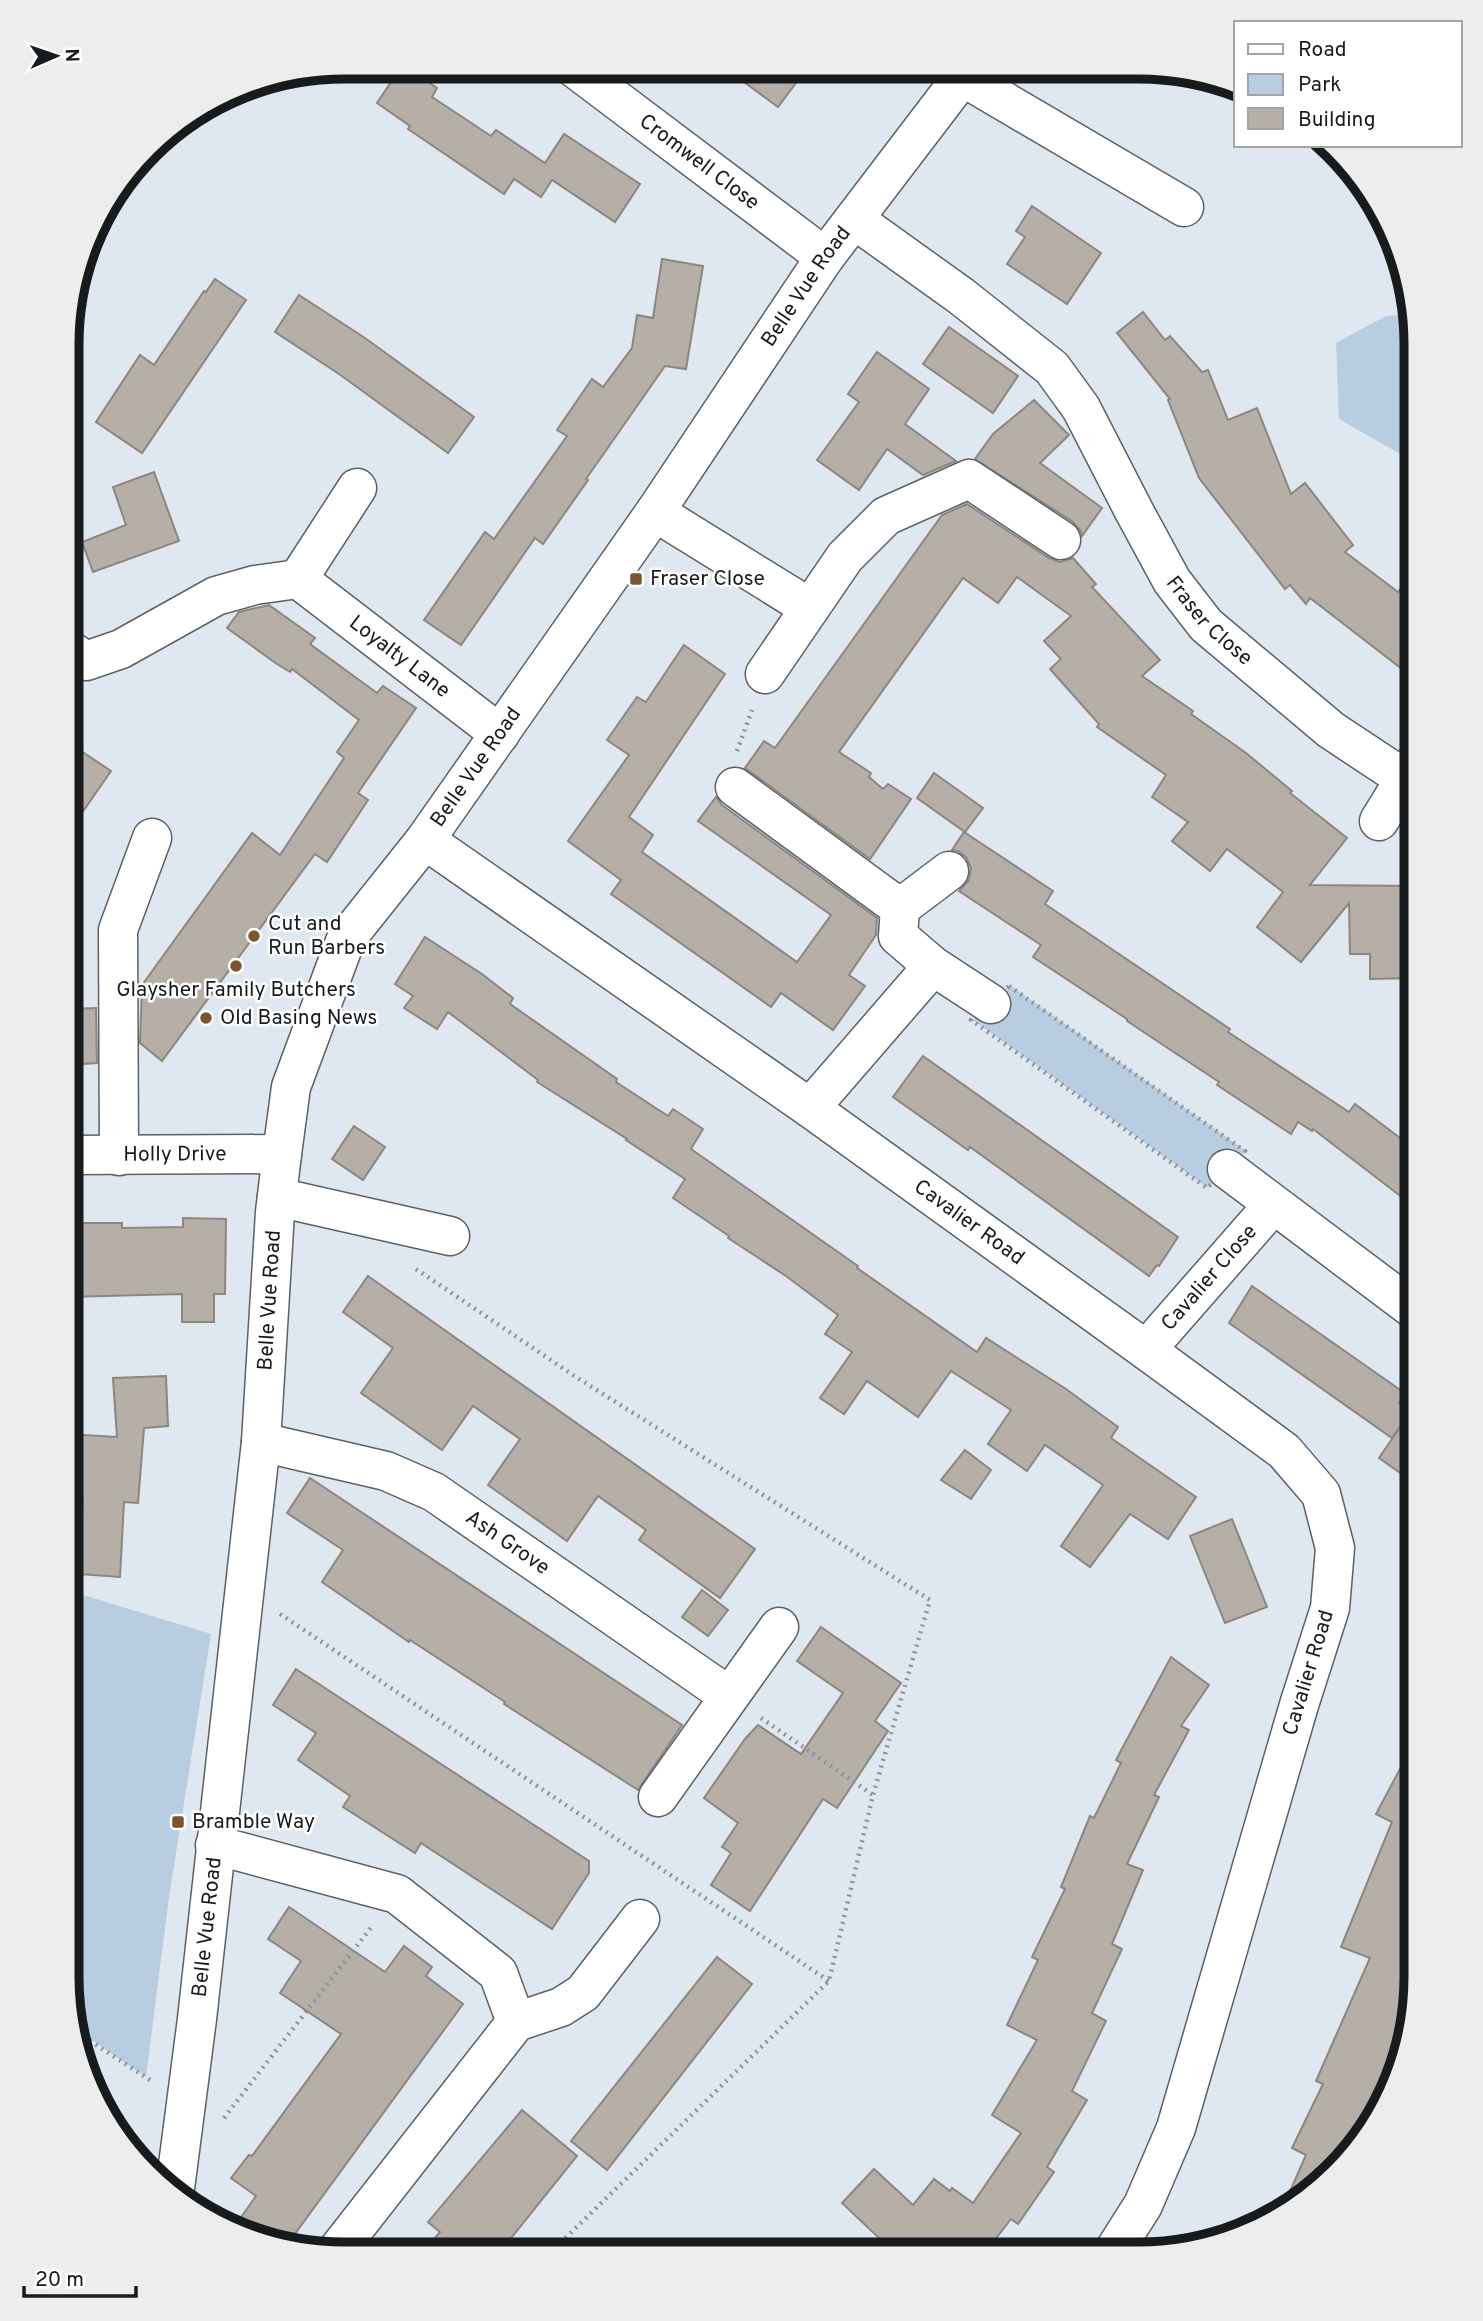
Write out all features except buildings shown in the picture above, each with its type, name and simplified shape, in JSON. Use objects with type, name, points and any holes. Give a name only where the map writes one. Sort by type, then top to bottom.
[{"type":"street","name":"Cromwell Close","points":[[589,79],[825,257]]},
{"type":"street","name":"Belle Vue Road","points":[[176,2182],[261,1442],[277,1197],[291,1087],[346,939],[425,840],[500,734],[655,512],[825,257],[961,79]]},
{"type":"street","points":[[976,79],[1184,207]]},
{"type":"street","name":"Fraser Close","points":[[855,220],[961,296],[1052,368],[1081,408],[1133,512],[1172,581],[1206,625],[1331,730],[1404,766]]},
{"type":"street","points":[[765,674],[845,556],[886,516],[969,479],[1061,540]]},
{"type":"street","points":[[79,656],[86,661],[121,649],[216,596],[255,584],[298,579],[357,488]]},
{"type":"street","points":[[655,512],[810,608]]},
{"type":"street","name":"Loyalty Lane","points":[[298,579],[500,734]]},
{"type":"street","name":"Fraser Close","points":[[1379,821],[1404,781]]},
{"type":"street","points":[[736,786],[899,922],[933,966],[991,1004]]},
{"type":"street","points":[[119,1156],[118,930],[152,838]]},
{"type":"street","name":"Cavalier Road","points":[[425,840],[810,1108],[1146,1350],[1284,1451],[1321,1494],[1335,1548],[1330,1608],[1299,1705],[1176,2128],[1143,2205],[1120,2242]]},
{"type":"street","points":[[899,922],[949,871]]},
{"type":"street","points":[[810,1108],[933,966]]},
{"type":"street","name":"Holly Drive","points":[[79,1155],[282,1154]]},
{"type":"street","name":"Cavalier Close","points":[[1227,1170],[1404,1302]]},
{"type":"street","points":[[277,1197],[450,1236]]},
{"type":"street","name":"Cavalier Close","points":[[1146,1350],[1273,1205]]},
{"type":"street","name":"Ash Grove","points":[[261,1442],[386,1471],[434,1492],[729,1696]]},
{"type":"street","points":[[658,1797],[779,1627]]},
{"type":"street","points":[[215,1845],[397,1894],[498,1973],[516,2022]]},
{"type":"street","points":[[344,2242],[516,2022],[561,2007],[583,1993],[640,1919]]},
{"type":"path","points":[[736,786],[737,750],[765,674]]},
{"type":"path","points":[[1009,986],[1245,1151],[1207,1188],[971,1020],[991,1004],[1009,986]]},
{"type":"path","points":[[244,1590],[829,1981]]},
{"type":"path","points":[[729,1696],[873,1794]]},
{"type":"path","points":[[219,2125],[397,1894]]},
{"type":"path","points":[[86,2038],[186,2104]]},
{"type":"green space","points":[[1403,314],[1404,456],[1339,419],[1336,343],[1386,316]]},
{"type":"green space","points":[[1011,986],[1246,1151],[1208,1188],[973,1020]]},
{"type":"green space","points":[[79,1594],[211,1634],[169,1897],[146,2077],[86,2036],[81,2012]]},
{"type":"place","name":"Fraser Close","points":[[636,579]]},
{"type":"place","name":"Cut and Run Barbers","points":[[254,936]]},
{"type":"place","name":"Glaysher Family Butchers","points":[[236,966]]},
{"type":"place","name":"Old Basing News","points":[[206,1018]]},
{"type":"place","name":"Bramble Way","points":[[178,1822]]}]
